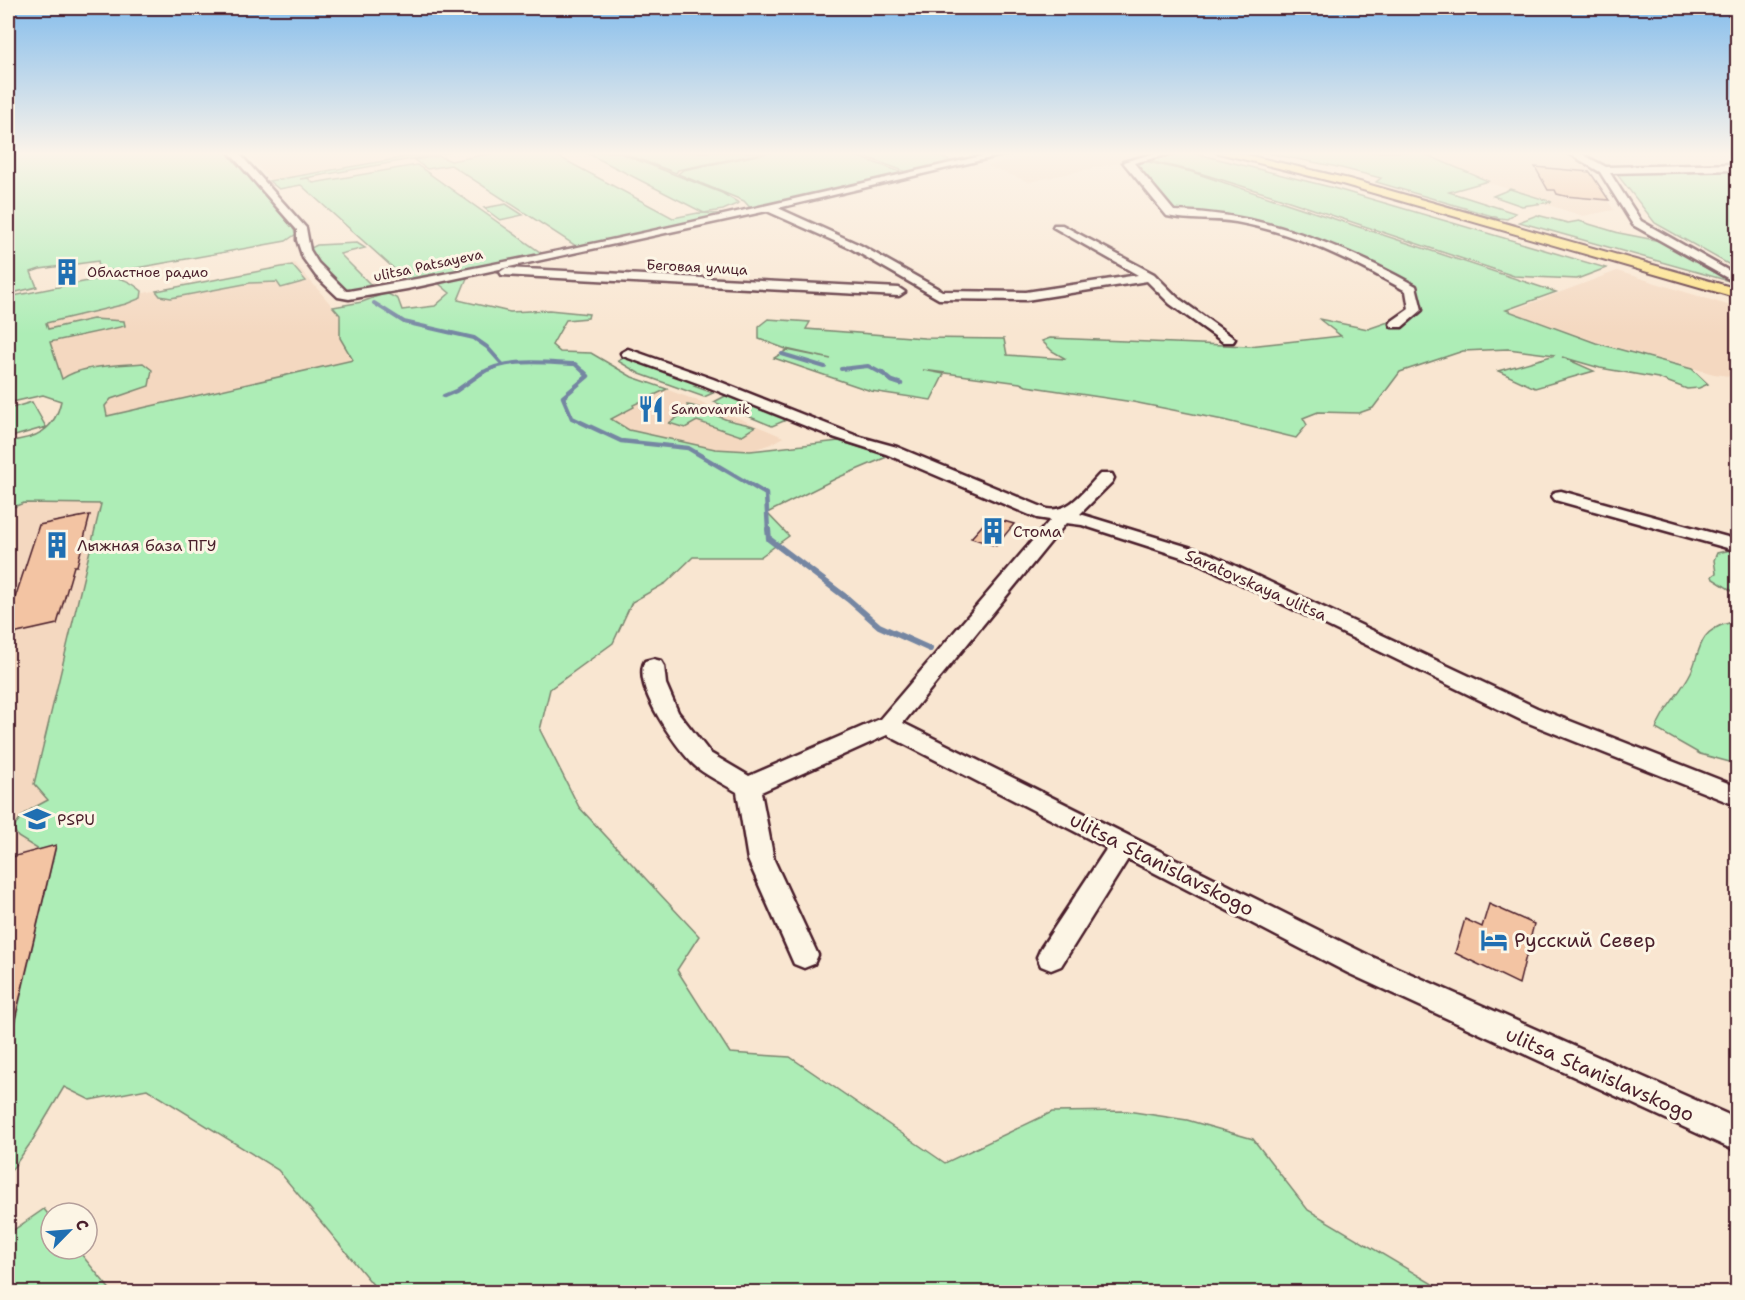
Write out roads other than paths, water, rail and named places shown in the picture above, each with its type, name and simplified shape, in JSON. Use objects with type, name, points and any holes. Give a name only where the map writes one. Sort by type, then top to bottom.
[{"type":"main road","points":[[1455,213],[1737,294]]},
{"type":"street","name":"ulitsa Patsayeva","points":[[287,213],[302,230],[301,241],[306,258],[342,294],[371,292],[748,213]]},
{"type":"street","points":[[780,213],[856,248],[939,295],[1026,296],[1150,277]]},
{"type":"street","points":[[1170,213],[1216,215],[1280,229],[1354,256],[1412,289],[1416,310],[1397,324]]},
{"type":"street","points":[[1631,213],[1637,223],[1737,281]]},
{"type":"street","points":[[1058,227],[1150,277],[1174,301],[1228,339]]},
{"type":"street","name":"Беговая улица","points":[[494,267],[506,272],[899,292]]},
{"type":"street","name":"Saratovskaya ulitsa","points":[[628,353],[680,371],[872,447],[891,450],[1043,514],[1085,520],[1201,557],[1529,714],[1737,797]]},
{"type":"street","points":[[748,787],[888,725],[1046,538],[1061,517],[1074,510],[1106,478]]},
{"type":"street","points":[[1561,495],[1737,546]]},
{"type":"street","points":[[653,666],[655,684],[668,715],[702,759],[748,787],[761,860],[804,955]]},
{"type":"street","name":"ulitsa Stanislavskogo","points":[[888,725],[1358,964],[1737,1136]]},
{"type":"street","points":[[1051,957],[1123,844]]},
{"type":"waterway","points":[[374,303],[404,322],[474,338],[487,347],[503,365]]},
{"type":"waterway","points":[[782,354],[825,367]]},
{"type":"waterway","points":[[503,365],[539,362],[575,364],[586,374]]},
{"type":"waterway","points":[[480,374],[503,365]]},
{"type":"waterway","points":[[841,369],[868,366],[883,374]]},
{"type":"waterway","points":[[881,372],[892,381],[901,384]]},
{"type":"waterway","points":[[444,396],[456,391],[480,374]]},
{"type":"waterway","points":[[586,374],[588,376],[563,397],[572,418],[621,441],[688,448],[766,494],[768,531]]},
{"type":"waterway","points":[[768,529],[769,539],[848,599],[879,626],[930,649]]},
{"type":"place","name":"Областное радио","points":[[67,272]]},
{"type":"place","name":"Samovarnik","points":[[651,409]]},
{"type":"place","name":"Стома","points":[[993,531]]},
{"type":"place","name":"Лыжная база ПГУ","points":[[57,545]]},
{"type":"place","name":"PSPU","points":[[37,819]]},
{"type":"place","name":"Русский Север","points":[[1494,940]]}]
